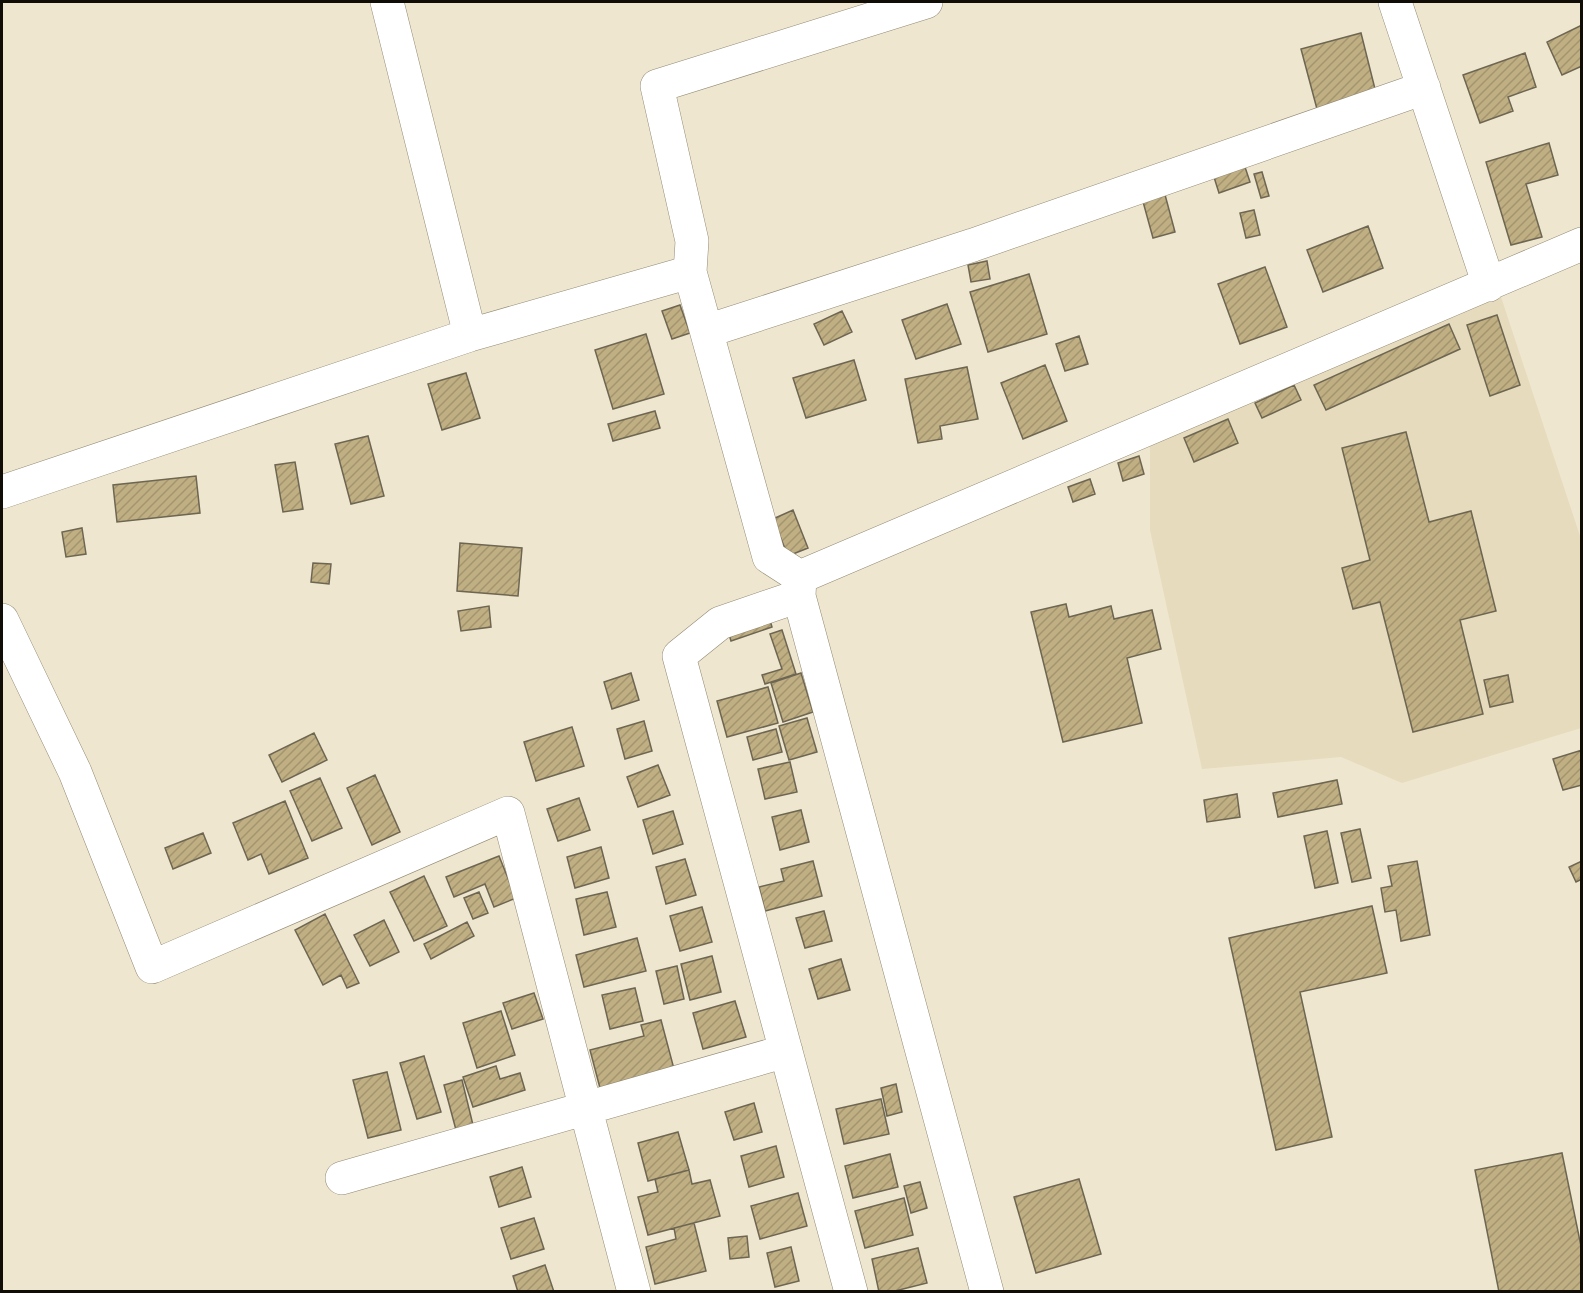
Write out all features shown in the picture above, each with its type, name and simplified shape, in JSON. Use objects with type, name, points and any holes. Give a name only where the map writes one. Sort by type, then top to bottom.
[{"type":"street","points":[[387,2],[470,335]]},
{"type":"street","points":[[926,2],[657,86],[692,241],[690,272],[769,557],[800,586],[987,1292]]},
{"type":"street","points":[[1395,2],[1489,285]]},
{"type":"street","points":[[707,331],[973,245],[1424,88]]},
{"type":"street","points":[[851,1292],[679,656],[720,623],[800,586],[1581,244]]},
{"type":"street","points":[[2,492],[470,335],[690,272]]},
{"type":"street","points":[[2,620],[75,772],[152,967],[508,813],[634,1292]]},
{"type":"street","points":[[342,1178],[786,1051]]},
{"type":"shaded area","points":[[1500,294],[1581,539],[1581,728],[1402,783],[1341,757],[1202,769],[1150,530],[1150,438],[1461,314]]},
{"type":"building","points":[[1582,25],[1582,66],[1562,75],[1547,42]]},
{"type":"building","points":[[1361,33],[1376,93],[1317,109],[1301,49]]},
{"type":"building","points":[[1525,53],[1536,87],[1508,97],[1513,111],[1480,123],[1463,75]]},
{"type":"building","points":[[1549,143],[1558,175],[1526,184],[1542,237],[1511,245],[1486,162]]},
{"type":"building","points":[[1244,164],[1250,182],[1219,193],[1213,174]]},
{"type":"building","points":[[1262,172],[1269,196],[1261,198],[1254,174]]},
{"type":"building","points":[[1164,191],[1175,232],[1153,238],[1142,198]]},
{"type":"building","points":[[1254,210],[1260,235],[1246,238],[1240,213]]},
{"type":"building","points":[[1368,226],[1383,268],[1323,292],[1307,250]]},
{"type":"building","points":[[987,261],[990,279],[971,282],[968,265]]},
{"type":"building","points":[[1265,267],[1287,327],[1240,344],[1218,284]]},
{"type":"building","points":[[1029,274],[1047,334],[988,352],[970,292]]},
{"type":"building","points":[[947,304],[961,344],[916,359],[902,320]]},
{"type":"building","points":[[680,305],[690,333],[672,339],[662,311]]},
{"type":"building","points":[[842,311],[852,332],[824,345],[814,324]]},
{"type":"building","points":[[1497,315],[1520,385],[1490,396],[1467,325]]},
{"type":"building","points":[[1449,324],[1460,349],[1326,410],[1314,385]]},
{"type":"building","points":[[646,334],[664,394],[613,409],[595,350]]},
{"type":"building","points":[[1079,336],[1088,364],[1065,371],[1056,344]]},
{"type":"building","points":[[854,360],[866,400],[806,418],[793,378]]},
{"type":"building","points":[[1045,365],[1067,421],[1023,439],[1001,383]]},
{"type":"building","points":[[967,367],[978,419],[940,426],[942,439],[918,443],[905,379]]},
{"type":"building","points":[[466,373],[480,418],[442,430],[428,384]]},
{"type":"building","points":[[1294,385],[1301,400],[1262,418],[1255,403]]},
{"type":"building","points":[[655,411],[660,428],[613,441],[608,424]]},
{"type":"building","points":[[1228,419],[1238,443],[1194,462],[1184,438]]},
{"type":"building","points":[[1406,432],[1429,522],[1471,511],[1496,611],[1460,620],[1483,714],[1413,732],[1380,602],[1353,609],[1342,568],[1370,560],[1342,448]]},
{"type":"building","points":[[368,436],[384,496],[351,504],[335,444]]},
{"type":"building","points":[[1139,456],[1144,474],[1123,481],[1118,463]]},
{"type":"building","points":[[295,462],[303,509],[283,512],[275,465]]},
{"type":"building","points":[[196,476],[200,513],[117,522],[113,485]]},
{"type":"building","points":[[1090,479],[1095,494],[1073,502],[1068,487]]},
{"type":"building","points":[[793,510],[808,548],[788,556],[773,519]]},
{"type":"building","points":[[82,528],[86,554],[66,557],[62,532]]},
{"type":"building","points":[[460,543],[522,548],[518,596],[457,591]]},
{"type":"building","points":[[313,563],[331,564],[329,584],[311,582]]},
{"type":"building","points":[[1066,604],[1069,617],[1111,606],[1114,619],[1152,610],[1161,649],[1127,658],[1142,723],[1063,742],[1031,612]]},
{"type":"building","points":[[489,606],[491,627],[461,631],[458,611]]},
{"type":"building","points":[[768,613],[772,627],[731,641],[727,627]]},
{"type":"building","points":[[782,630],[796,674],[765,684],[762,675],[782,669],[770,634]]},
{"type":"building","points":[[631,673],[639,700],[612,709],[604,682]]},
{"type":"building","points":[[801,673],[813,712],[783,722],[771,683]]},
{"type":"building","points":[[1508,675],[1513,702],[1490,707],[1484,680]]},
{"type":"building","points":[[768,687],[778,723],[727,737],[717,701]]},
{"type":"building","points":[[807,718],[817,752],[789,760],[779,726]]},
{"type":"building","points":[[644,721],[652,751],[625,759],[617,729]]},
{"type":"building","points":[[572,727],[584,766],[536,781],[524,742]]},
{"type":"building","points":[[776,729],[782,752],[753,760],[747,737]]},
{"type":"building","points":[[314,733],[327,760],[282,782],[269,755]]},
{"type":"building","points":[[1582,750],[1582,785],[1563,790],[1553,759]]},
{"type":"building","points":[[790,762],[797,792],[765,799],[758,769]]},
{"type":"building","points":[[658,765],[670,795],[638,807],[627,777]]},
{"type":"building","points":[[375,775],[400,832],[372,845],[347,788]]},
{"type":"building","points":[[320,778],[342,828],[312,841],[290,791]]},
{"type":"building","points":[[1337,780],[1342,804],[1278,817],[1273,793]]},
{"type":"building","points":[[1237,794],[1240,817],[1207,822],[1204,800]]},
{"type":"building","points":[[579,798],[590,830],[558,841],[547,809]]},
{"type":"building","points":[[285,801],[308,858],[269,874],[261,854],[248,860],[233,823]]},
{"type":"building","points":[[801,810],[809,842],[780,850],[772,817]]},
{"type":"building","points":[[673,811],[683,844],[653,854],[643,820]]},
{"type":"building","points":[[1360,829],[1371,878],[1352,882],[1341,833]]},
{"type":"building","points":[[1327,831],[1338,883],[1315,888],[1304,836]]},
{"type":"building","points":[[203,833],[211,853],[173,869],[165,848]]},
{"type":"building","points":[[601,847],[609,878],[575,888],[567,857]]},
{"type":"building","points":[[499,856],[516,898],[494,907],[485,884],[454,897],[446,877]]},
{"type":"building","points":[[685,859],[696,895],[666,904],[656,867]]},
{"type":"building","points":[[813,861],[822,896],[765,911],[759,887],[784,881],[781,869]]},
{"type":"building","points":[[1417,861],[1430,935],[1401,941],[1396,910],[1385,912],[1381,888],[1392,886],[1388,866]]},
{"type":"building","points":[[1582,861],[1582,879],[1576,882],[1569,867]]},
{"type":"building","points":[[424,876],[447,926],[414,941],[390,892]]},
{"type":"building","points":[[479,892],[488,913],[473,919],[464,898]]},
{"type":"building","points":[[607,892],[616,927],[584,935],[576,899]]},
{"type":"building","points":[[1372,906],[1387,973],[1300,992],[1332,1137],[1276,1150],[1229,938]]},
{"type":"building","points":[[702,907],[712,942],[680,951],[670,916]]},
{"type":"building","points":[[824,911],[832,941],[805,948],[796,918]]},
{"type":"building","points":[[325,914],[359,983],[347,988],[341,975],[323,985],[295,930]]},
{"type":"building","points":[[384,920],[399,952],[370,966],[354,935]]},
{"type":"building","points":[[467,922],[474,936],[431,959],[424,944]]},
{"type":"building","points":[[637,938],[646,971],[584,987],[576,955]]},
{"type":"building","points":[[712,956],[721,992],[690,1000],[681,964]]},
{"type":"building","points":[[841,959],[850,990],[818,999],[809,969]]},
{"type":"building","points":[[677,966],[684,999],[664,1004],[656,971]]},
{"type":"building","points":[[635,988],[643,1021],[610,1029],[602,995]]},
{"type":"building","points":[[534,993],[543,1019],[512,1029],[503,1003]]},
{"type":"building","points":[[735,1001],[746,1037],[703,1049],[693,1013]]},
{"type":"building","points":[[501,1011],[515,1055],[477,1068],[463,1023]]},
{"type":"building","points":[[661,1020],[674,1069],[600,1088],[590,1050],[644,1036],[641,1025]]},
{"type":"building","points":[[424,1056],[441,1112],[417,1119],[400,1063]]},
{"type":"building","points":[[496,1066],[500,1079],[520,1073],[525,1090],[473,1107],[463,1077]]},
{"type":"building","points":[[387,1072],[401,1130],[368,1138],[353,1080]]},
{"type":"building","points":[[462,1080],[473,1125],[456,1130],[444,1085]]},
{"type":"building","points":[[896,1084],[902,1112],[887,1116],[881,1088]]},
{"type":"building","points":[[881,1099],[889,1134],[844,1144],[836,1109]]},
{"type":"building","points":[[754,1103],[762,1132],[734,1140],[725,1112]]},
{"type":"building","points":[[678,1132],[689,1170],[648,1181],[638,1143]]},
{"type":"building","points":[[776,1146],[784,1177],[749,1187],[741,1156]]},
{"type":"building","points":[[1562,1153],[1582,1251],[1582,1292],[1499,1292],[1475,1170]]},
{"type":"building","points":[[890,1154],[898,1187],[853,1198],[845,1166]]},
{"type":"building","points":[[522,1167],[531,1197],[499,1207],[490,1177]]},
{"type":"building","points":[[689,1170],[692,1184],[710,1180],[720,1216],[648,1235],[638,1197],[658,1192],[655,1179]]},
{"type":"building","points":[[1079,1179],[1101,1254],[1036,1273],[1014,1197]]},
{"type":"building","points":[[920,1182],[927,1208],[911,1213],[904,1186]]},
{"type":"building","points":[[798,1193],[807,1226],[760,1239],[751,1206]]},
{"type":"building","points":[[904,1198],[913,1235],[865,1248],[855,1211]]},
{"type":"building","points":[[534,1218],[544,1249],[511,1259],[501,1228]]},
{"type":"building","points":[[694,1223],[706,1271],[655,1284],[646,1247],[676,1239],[674,1228]]},
{"type":"building","points":[[747,1236],[749,1257],[730,1259],[728,1238]]},
{"type":"building","points":[[791,1247],[799,1281],[775,1287],[767,1253]]},
{"type":"building","points":[[918,1248],[927,1283],[891,1292],[879,1292],[872,1259]]},
{"type":"building","points":[[545,1265],[554,1292],[518,1292],[513,1276]]}]
